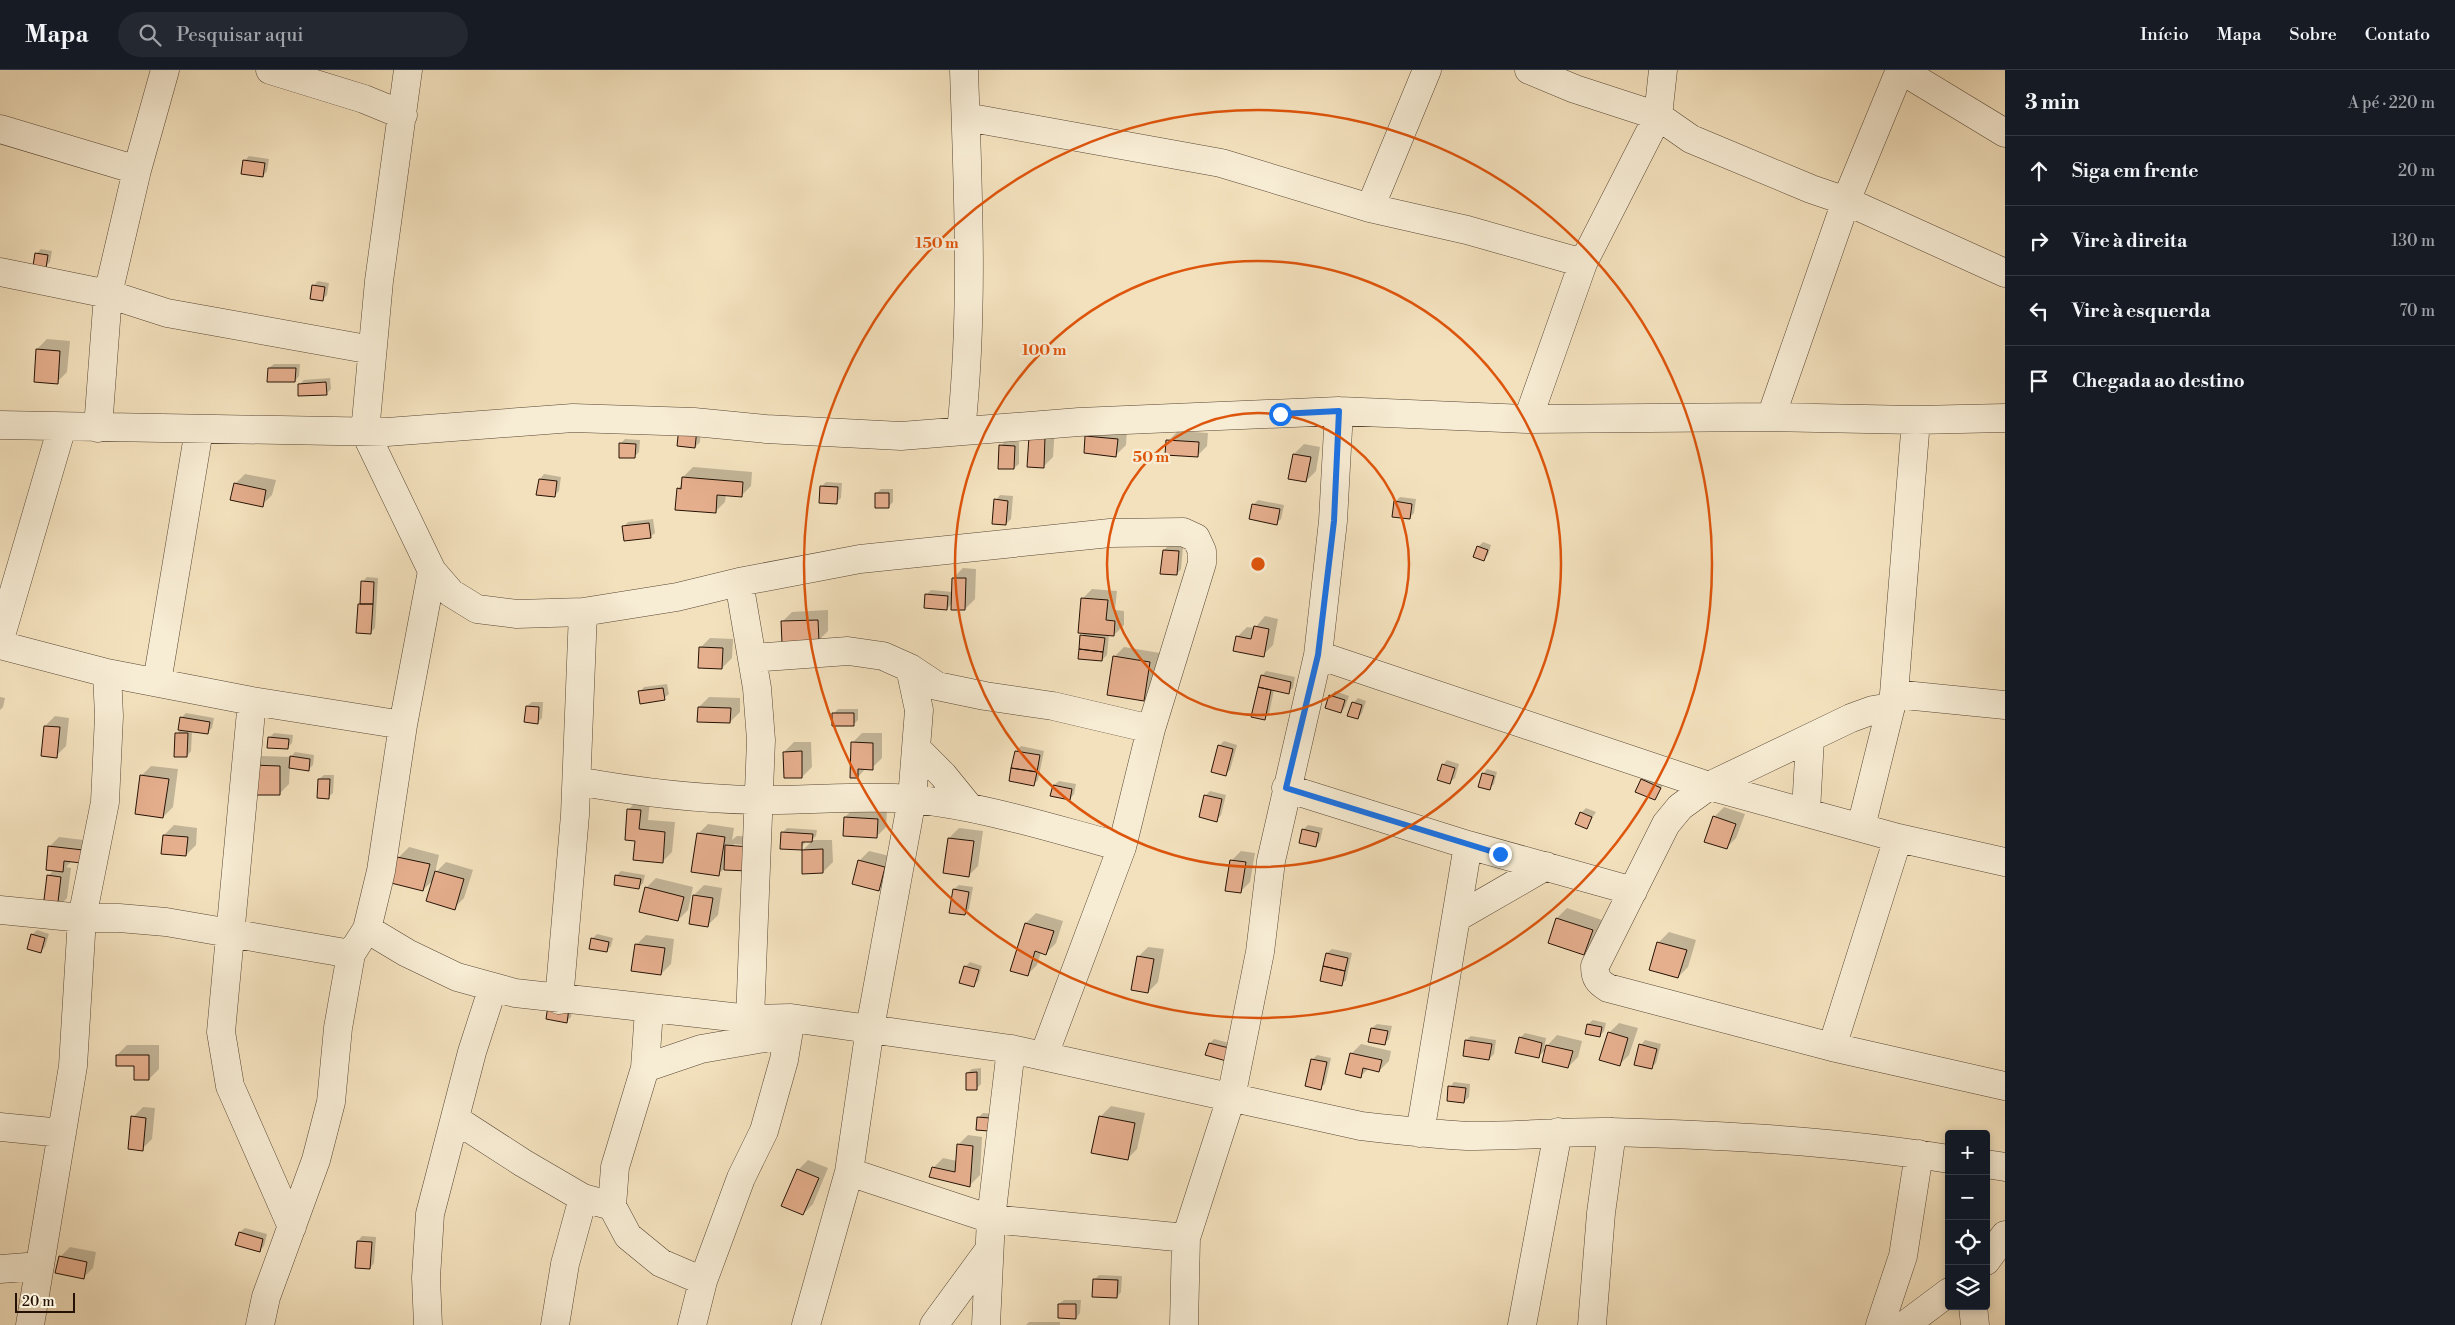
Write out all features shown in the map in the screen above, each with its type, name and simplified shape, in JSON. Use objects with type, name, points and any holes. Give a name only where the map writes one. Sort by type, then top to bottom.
[{"type":"street","points":[[98,428],[108,294],[137,170],[165,70]]},
{"type":"street","points":[[270,70],[364,99],[403,115]]},
{"type":"street","points":[[408,70],[379,281],[365,432],[432,571],[451,593],[477,609],[517,614],[583,612],[677,597],[739,582],[860,559],[1110,534],[1183,532],[1196,538],[1202,551],[1202,563],[1151,729],[1122,847],[1044,1055]]},
{"type":"street","points":[[961,431],[968,355],[970,280],[964,70]]},
{"type":"street","points":[[1370,208],[1427,70]]},
{"type":"street","points":[[1529,70],[1575,89],[1658,116],[1691,138],[1811,189],[1846,201],[2005,273]]},
{"type":"street","points":[[1528,419],[1582,264],[1658,116],[1663,70]]},
{"type":"street","points":[[1771,417],[1846,201],[1900,70],[1942,97],[2005,133]]},
{"type":"street","points":[[1936,70],[1942,97]]},
{"type":"street","points":[[966,117],[1221,163],[1370,208],[1467,230],[1582,264]]},
{"type":"street","points":[[0,129],[137,170]]},
{"type":"street","points":[[0,272],[108,294],[167,313],[372,350]]},
{"type":"street","points":[[1184,1325],[1186,1238],[1230,1098],[1260,952],[1271,861],[1286,788],[1318,655],[1334,521],[1339,411]]},
{"type":"street","points":[[0,425],[388,432],[573,418],[694,422],[766,429],[901,436],[1079,422],[1339,411],[1528,419],[1771,417],[1916,420],[2005,418]]},
{"type":"street","points":[[1861,827],[1892,700],[1916,420]]},
{"type":"street","points":[[0,640],[62,427]]},
{"type":"street","points":[[157,682],[199,430]]},
{"type":"street","points":[[260,1325],[266,1297],[316,1160],[330,1102],[338,1028],[351,954],[367,929],[381,871],[404,725],[432,571]]},
{"type":"street","points":[[739,582],[757,688],[761,740],[750,1020]]},
{"type":"street","points":[[559,1000],[577,781],[583,612]]},
{"type":"street","points":[[0,645],[107,673],[252,701],[404,725]]},
{"type":"street","points":[[752,658],[848,651],[883,656],[910,668],[937,686],[985,696],[1053,706],[1151,729]]},
{"type":"street","points":[[1318,655],[1709,786],[1898,838],[2005,862]]},
{"type":"street","points":[[806,1325],[849,1172],[870,1028],[912,799],[919,710],[910,668]]},
{"type":"street","points":[[30,1325],[72,1066],[82,918],[106,802],[109,716],[107,673]]},
{"type":"street","points":[[919,710],[937,686]]},
{"type":"street","points":[[2005,705],[1892,700],[1873,710],[1850,718],[1810,740],[1709,786],[1680,807],[1666,824],[1596,966],[1598,982],[1608,988],[1832,1047],[2005,1086]]},
{"type":"street","points":[[252,701],[221,1032],[230,1086],[292,1227]]},
{"type":"street","points":[[1806,812],[1810,740]]},
{"type":"street","points":[[916,748],[943,775],[968,807]]},
{"type":"street","points":[[577,781],[683,797],[759,800],[861,797],[912,799],[968,807],[1122,847]]},
{"type":"street","points":[[1286,788],[1468,845],[1633,890]]},
{"type":"street","points":[[1832,1047],[1898,838]]},
{"type":"street","points":[[1420,1133],[1468,845]]},
{"type":"street","points":[[1461,884],[1500,854]]},
{"type":"street","points":[[1456,918],[1546,866]]},
{"type":"street","points":[[0,910],[82,918],[119,918],[166,922],[351,954]]},
{"type":"street","points":[[367,929],[408,953],[457,977],[515,993],[559,1000],[790,1026],[870,1028],[1012,1049],[1361,1126],[1420,1133],[1469,1136],[1558,1132],[1612,1132],[1805,1141],[1945,1157]]},
{"type":"street","points":[[428,1325],[426,1278],[430,1214],[472,1052],[493,987]]},
{"type":"street","points":[[648,1010],[645,1068],[615,1167],[612,1206],[628,1236],[661,1263],[704,1281]]},
{"type":"street","points":[[645,1068],[702,1049],[790,1026]]},
{"type":"street","points":[[692,1325],[704,1281],[741,1178],[764,1131],[780,1077],[790,1026]]},
{"type":"street","points":[[986,1325],[991,1219],[1012,1049]]},
{"type":"street","points":[[455,1119],[583,1198],[612,1206]]},
{"type":"street","points":[[0,1127],[62,1133]]},
{"type":"street","points":[[1522,1325],[1558,1132]]},
{"type":"street","points":[[1592,1325],[1602,1213],[1612,1132]]},
{"type":"street","points":[[1880,1325],[1903,1256],[1919,1154]]},
{"type":"street","points":[[1990,1165],[2005,1167]]},
{"type":"street","points":[[849,1172],[991,1219],[1186,1238]]},
{"type":"street","points":[[555,1325],[565,1264],[583,1198]]},
{"type":"street","points":[[1990,1256],[2005,1235]]},
{"type":"street","points":[[934,1325],[990,1250]]},
{"type":"street","points":[[0,1269],[40,1266]]},
{"type":"street","points":[[1905,1325],[1945,1295]]},
{"type":"street","points":[[1973,1310],[1975,1325]]},
{"type":"building","points":[[243,160],[265,163],[263,177],[241,174]]},
{"type":"building","points":[[35,253],[48,255],[46,268],[33,266]]},
{"type":"building","points":[[312,285],[325,287],[323,301],[310,299]]},
{"type":"building","points":[[36,349],[60,351],[58,384],[34,382]]},
{"type":"building","points":[[268,368],[296,368],[295,382],[267,382]]},
{"type":"building","points":[[326,382],[327,395],[298,396],[298,384]]},
{"type":"building","points":[[679,427],[697,429],[695,448],[677,446]]},
{"type":"building","points":[[1029,436],[1045,436],[1044,468],[1027,467]]},
{"type":"building","points":[[1085,436],[1118,439],[1116,457],[1084,453]]},
{"type":"building","points":[[1166,440],[1199,442],[1198,457],[1165,455]]},
{"type":"building","points":[[619,443],[636,444],[635,458],[619,458]]},
{"type":"building","points":[[999,445],[1015,446],[1014,469],[998,469]]},
{"type":"building","points":[[1293,454],[1311,457],[1306,482],[1288,479]]},
{"type":"building","points":[[682,477],[743,482],[742,497],[717,495],[716,513],[675,510],[677,488],[681,489]]},
{"type":"building","points":[[539,479],[557,481],[555,497],[536,495]]},
{"type":"building","points":[[234,483],[266,490],[263,507],[230,500]]},
{"type":"building","points":[[820,486],[838,487],[837,504],[819,503]]},
{"type":"building","points":[[875,493],[889,493],[889,508],[875,508]]},
{"type":"building","points":[[994,499],[1008,501],[1006,525],[992,524]]},
{"type":"building","points":[[1394,501],[1412,504],[1410,519],[1392,517]]},
{"type":"building","points":[[1252,504],[1280,509],[1277,525],[1249,519]]},
{"type":"building","points":[[649,523],[651,538],[624,541],[622,526]]},
{"type":"building","points":[[1477,546],[1488,550],[1484,561],[1473,557]]},
{"type":"building","points":[[1163,550],[1179,551],[1177,575],[1160,574]]},
{"type":"building","points":[[952,578],[966,578],[965,610],[951,610]]},
{"type":"building","points":[[361,581],[374,582],[373,604],[360,604]]},
{"type":"building","points":[[925,594],[948,596],[947,610],[924,608]]},
{"type":"building","points":[[1081,598],[1108,600],[1106,620],[1115,621],[1114,636],[1078,633]]},
{"type":"building","points":[[358,604],[373,604],[371,634],[356,633]]},
{"type":"building","points":[[818,620],[819,642],[782,643],[781,621]]},
{"type":"building","points":[[1254,626],[1269,629],[1264,657],[1233,651],[1236,636],[1251,639]]},
{"type":"building","points":[[1080,635],[1105,638],[1103,652],[1079,649]]},
{"type":"building","points":[[699,647],[723,648],[722,669],[698,668]]},
{"type":"building","points":[[1079,649],[1103,652],[1102,661],[1078,659]]},
{"type":"building","points":[[1113,656],[1150,662],[1144,701],[1107,695]]},
{"type":"building","points":[[1261,675],[1291,682],[1289,694],[1258,687]]},
{"type":"building","points":[[1258,687],[1271,690],[1265,720],[1251,717]]},
{"type":"building","points":[[663,688],[665,700],[640,704],[638,691]]},
{"type":"building","points":[[1329,695],[1345,700],[1341,713],[1325,708]]},
{"type":"building","points":[[1352,702],[1362,705],[1358,719],[1347,716]]},
{"type":"building","points":[[526,706],[539,707],[538,724],[524,722]]},
{"type":"building","points":[[698,707],[731,708],[730,723],[697,722]]},
{"type":"building","points":[[832,713],[854,713],[854,726],[832,726]]},
{"type":"building","points":[[180,717],[210,722],[208,734],[178,730]]},
{"type":"building","points":[[44,726],[60,727],[57,758],[41,756]]},
{"type":"building","points":[[175,733],[188,733],[187,757],[174,757]]},
{"type":"building","points":[[268,737],[289,739],[288,749],[267,748]]},
{"type":"building","points":[[851,742],[873,743],[873,770],[858,769],[858,778],[850,778]]},
{"type":"building","points":[[1218,745],[1233,749],[1226,776],[1211,772]]},
{"type":"building","points":[[802,751],[802,778],[784,778],[783,752]]},
{"type":"building","points":[[1015,751],[1040,755],[1037,772],[1011,768]]},
{"type":"building","points":[[290,756],[310,759],[309,771],[289,768]]},
{"type":"building","points":[[1442,764],[1455,768],[1450,784],[1437,780]]},
{"type":"building","points":[[251,765],[280,766],[280,795],[251,795]]},
{"type":"building","points":[[1011,768],[1037,772],[1034,786],[1009,781]]},
{"type":"building","points":[[1482,773],[1494,776],[1490,790],[1478,787]]},
{"type":"building","points":[[140,775],[169,779],[163,818],[135,814]]},
{"type":"building","points":[[318,779],[330,779],[329,799],[317,798]]},
{"type":"building","points":[[1641,779],[1661,788],[1655,800],[1635,792]]},
{"type":"building","points":[[1053,785],[1072,789],[1070,800],[1050,796]]},
{"type":"building","points":[[1204,795],[1222,799],[1217,822],[1199,817]]},
{"type":"building","points":[[627,809],[641,810],[639,829],[665,832],[663,863],[633,860],[635,841],[625,840]]},
{"type":"building","points":[[1580,812],[1592,817],[1587,829],[1575,824]]},
{"type":"building","points":[[1713,816],[1736,824],[1727,849],[1704,842]]},
{"type":"building","points":[[844,817],[878,819],[877,838],[843,836]]},
{"type":"building","points":[[1302,829],[1319,833],[1316,847],[1299,843]]},
{"type":"building","points":[[781,832],[813,834],[812,842],[802,842],[802,850],[780,849]]},
{"type":"building","points":[[697,833],[725,837],[719,876],[691,872]]},
{"type":"building","points":[[163,835],[188,837],[186,856],[161,854]]},
{"type":"building","points":[[948,838],[974,841],[969,877],[943,873]]},
{"type":"building","points":[[725,845],[750,847],[749,871],[724,870]]},
{"type":"building","points":[[48,846],[83,850],[81,863],[64,861],[63,872],[46,870]]},
{"type":"building","points":[[823,849],[823,873],[802,874],[802,850]]},
{"type":"building","points":[[397,857],[430,864],[423,891],[391,883]]},
{"type":"building","points":[[858,860],[885,867],[879,891],[852,884]]},
{"type":"building","points":[[1230,860],[1246,862],[1241,893],[1225,891]]},
{"type":"building","points":[[435,871],[464,879],[455,910],[426,901]]},
{"type":"building","points":[[47,875],[61,877],[57,910],[43,908]]},
{"type":"building","points":[[615,875],[641,879],[639,889],[614,885]]},
{"type":"building","points":[[645,887],[684,897],[678,921],[639,912]]},
{"type":"building","points":[[953,889],[969,892],[965,915],[949,913]]},
{"type":"building","points":[[693,895],[713,898],[708,927],[689,924]]},
{"type":"building","points":[[1556,918],[1593,930],[1584,955],[1548,943]]},
{"type":"building","points":[[1025,923],[1054,931],[1046,955],[1035,951],[1028,976],[1010,971]]},
{"type":"building","points":[[31,934],[45,938],[41,953],[27,949]]},
{"type":"building","points":[[591,938],[609,942],[607,952],[589,949]]},
{"type":"building","points":[[1657,942],[1687,950],[1678,978],[1649,970]]},
{"type":"building","points":[[635,944],[665,948],[661,975],[631,971]]},
{"type":"building","points":[[1326,953],[1348,958],[1345,971],[1323,966]]},
{"type":"building","points":[[1137,956],[1154,959],[1148,993],[1131,990]]},
{"type":"building","points":[[964,966],[979,970],[974,987],[959,983]]},
{"type":"building","points":[[1323,966],[1345,971],[1342,986],[1320,981]]},
{"type":"building","points":[[548,1005],[569,1008],[567,1023],[546,1019]]},
{"type":"building","points":[[1587,1024],[1602,1027],[1600,1037],[1585,1034]]},
{"type":"building","points":[[1371,1028],[1388,1031],[1385,1045],[1368,1042]]},
{"type":"building","points":[[1608,1032],[1628,1038],[1620,1066],[1599,1060]]},
{"type":"building","points":[[1519,1037],[1542,1043],[1539,1058],[1515,1053]]},
{"type":"building","points":[[1465,1040],[1492,1044],[1489,1060],[1463,1056]]},
{"type":"building","points":[[1209,1043],[1233,1049],[1230,1062],[1205,1055]]},
{"type":"building","points":[[1639,1044],[1657,1049],[1652,1069],[1634,1065]]},
{"type":"building","points":[[1546,1045],[1573,1051],[1568,1068],[1542,1062]]},
{"type":"building","points":[[1350,1053],[1382,1060],[1379,1072],[1363,1068],[1361,1078],[1345,1074]]},
{"type":"building","points":[[116,1055],[149,1055],[149,1080],[134,1080],[134,1066],[116,1066]]},
{"type":"building","points":[[1311,1059],[1327,1062],[1321,1090],[1305,1086]]},
{"type":"building","points":[[977,1072],[977,1090],[966,1090],[966,1073]]},
{"type":"building","points":[[1448,1086],[1466,1088],[1464,1103],[1447,1101]]},
{"type":"building","points":[[131,1116],[146,1118],[143,1151],[128,1149]]},
{"type":"building","points":[[1099,1116],[1135,1123],[1128,1160],[1091,1153]]},
{"type":"building","points":[[977,1117],[990,1118],[989,1131],[976,1130]]},
{"type":"building","points":[[957,1144],[973,1146],[970,1187],[929,1177],[932,1167],[955,1172]]},
{"type":"building","points":[[797,1169],[819,1178],[803,1215],[781,1206]]},
{"type":"building","points":[[239,1232],[263,1239],[260,1252],[235,1245]]},
{"type":"building","points":[[357,1241],[372,1242],[370,1269],[355,1268]]},
{"type":"building","points":[[59,1256],[87,1262],[84,1279],[55,1273]]},
{"type":"building","points":[[1093,1279],[1118,1280],[1117,1298],[1092,1297]]},
{"type":"building","points":[[1058,1304],[1076,1304],[1076,1319],[1058,1318]]},
{"type":"route","points":[[1280,414],[1339,411],[1334,521],[1318,655],[1286,788],[1500,854]]}]
